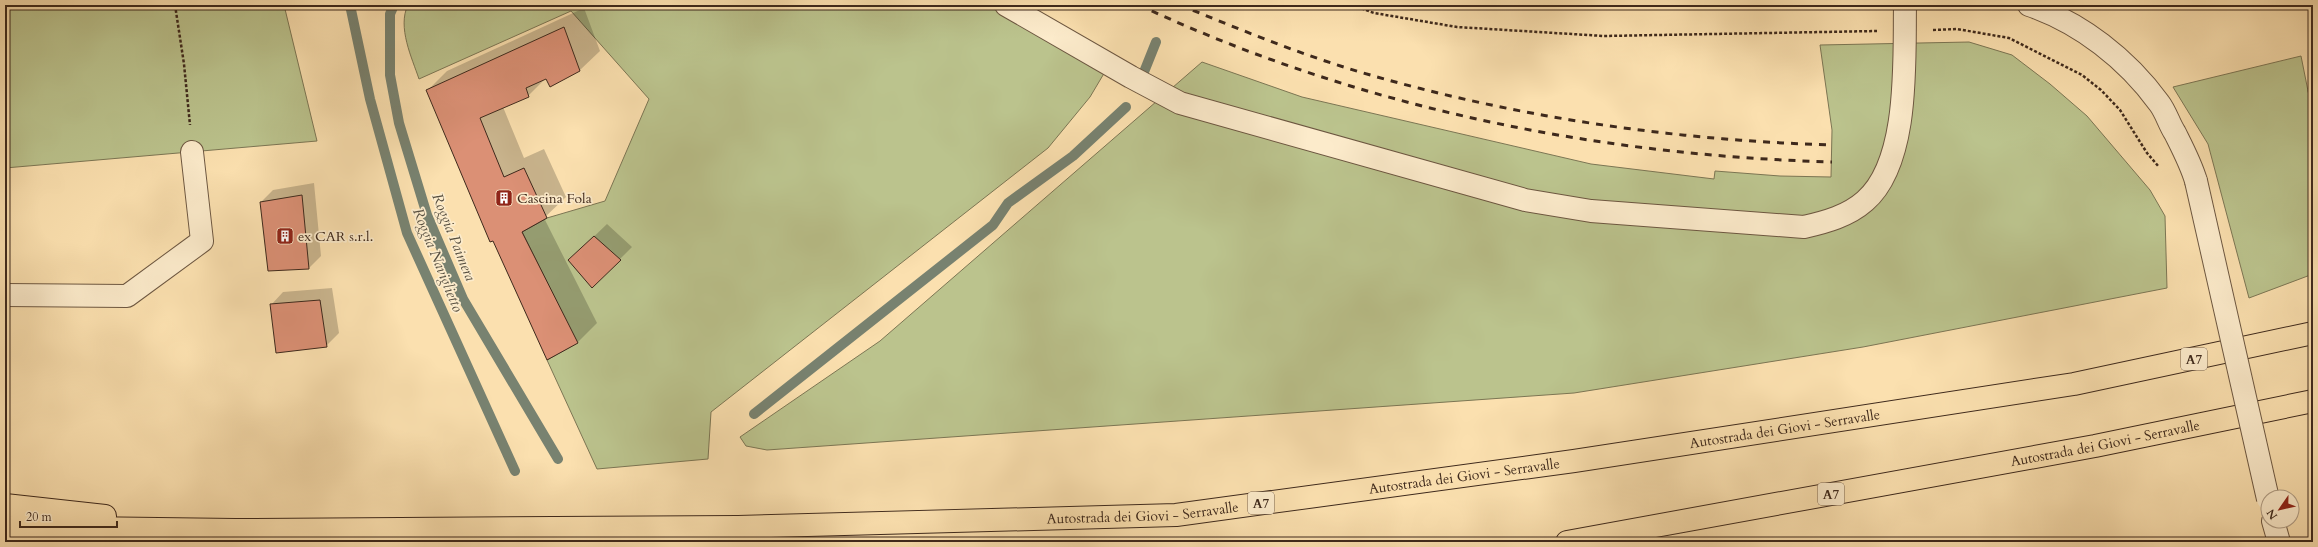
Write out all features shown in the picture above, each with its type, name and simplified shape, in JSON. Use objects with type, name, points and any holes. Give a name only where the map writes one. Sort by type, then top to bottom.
[{"type":"highway","name":"Autostrada dei Giovi - Serravalle","points":[[5,527],[235,530],[738,527],[1176,515],[1574,461],[2074,384],[2313,333]]},
{"type":"highway","name":"Autostrada dei Giovi - Serravalle","points":[[1567,542],[2095,446],[2313,401]]},
{"type":"highway","points":[[5,505],[235,530]]},
{"type":"street","points":[[1006,5],[1130,77],[1180,103],[1525,200],[1591,211],[1804,227],[1846,214],[1866,200],[1881,182],[1893,153],[1903,101],[1905,5]]},
{"type":"street","points":[[2029,5],[2065,20],[2091,36],[2116,56],[2142,81],[2160,105],[2191,165],[2196,181],[2266,489]]},
{"type":"street","points":[[5,295],[127,296],[202,241],[192,152]]},
{"type":"path","points":[[175,5],[184,64],[192,152]]},
{"type":"path","points":[[1352,5],[1374,13],[1457,27],[1604,36],[1957,29],[2009,38],[2082,75],[2101,90],[2120,110],[2155,164],[2164,172],[2179,178],[2196,181]]},
{"type":"green space","points":[[5,5],[284,5],[317,141],[5,168]]},
{"type":"green space","points":[[408,5],[1006,5],[1109,65],[1090,97],[1048,148],[711,412],[708,459],[597,469],[547,360],[577,343],[522,232],[547,218],[605,201],[649,99],[571,11],[419,79],[405,33],[404,23]]},
{"type":"green space","points":[[1969,42],[2012,55],[2050,84],[2087,116],[2150,190],[2165,216],[2167,288],[1863,347],[1574,393],[767,450],[746,446],[740,437],[880,341],[1202,62],[1302,97],[1591,164],[1714,179],[1715,171],[1780,176],[1831,177],[1832,130],[1820,45]]},
{"type":"green space","points":[[2301,56],[2313,116],[2313,274],[2249,298],[2208,144],[2173,87]]},
{"type":"building","name":"Cascina Fola","points":[[564,27],[580,71],[550,87],[546,79],[526,88],[529,97],[480,118],[504,177],[524,168],[547,218],[522,232],[578,343],[547,360],[493,241],[490,242],[426,90]]},
{"type":"building","name":"ex CAR s.r.l.","points":[[302,195],[309,269],[268,271],[260,202]]},
{"type":"building","points":[[594,236],[621,260],[592,288],[568,260]]},
{"type":"building","points":[[320,300],[327,347],[276,353],[270,304]]},
{"type":"waterway","name":"Roggia Naviglietto","points":[[350,5],[370,99],[407,233],[515,471]]},
{"type":"waterway","name":"Roggia Paimera","points":[[394,5],[390,14],[390,75],[399,123],[427,215],[463,299],[558,459]]},
{"type":"waterway","points":[[1144,72],[1156,42]]},
{"type":"waterway","points":[[754,414],[993,225],[1008,203],[1073,156],[1126,107]]},
{"type":"railway","points":[[1139,5],[1222,41],[1306,72],[1391,98],[1477,119],[1565,136],[1653,149],[1742,157],[1832,162]]},
{"type":"railway","points":[[1180,5],[1269,41],[1337,65],[1418,88],[1476,102],[1534,114],[1652,132],[1712,138],[1831,145]]},
{"type":"railway","points":[[2308,92],[2313,91]]},
{"type":"place","name":"Cascina Fola","points":[[504,198]]},
{"type":"place","name":"ex CAR s.r.l.","points":[[285,236]]}]
